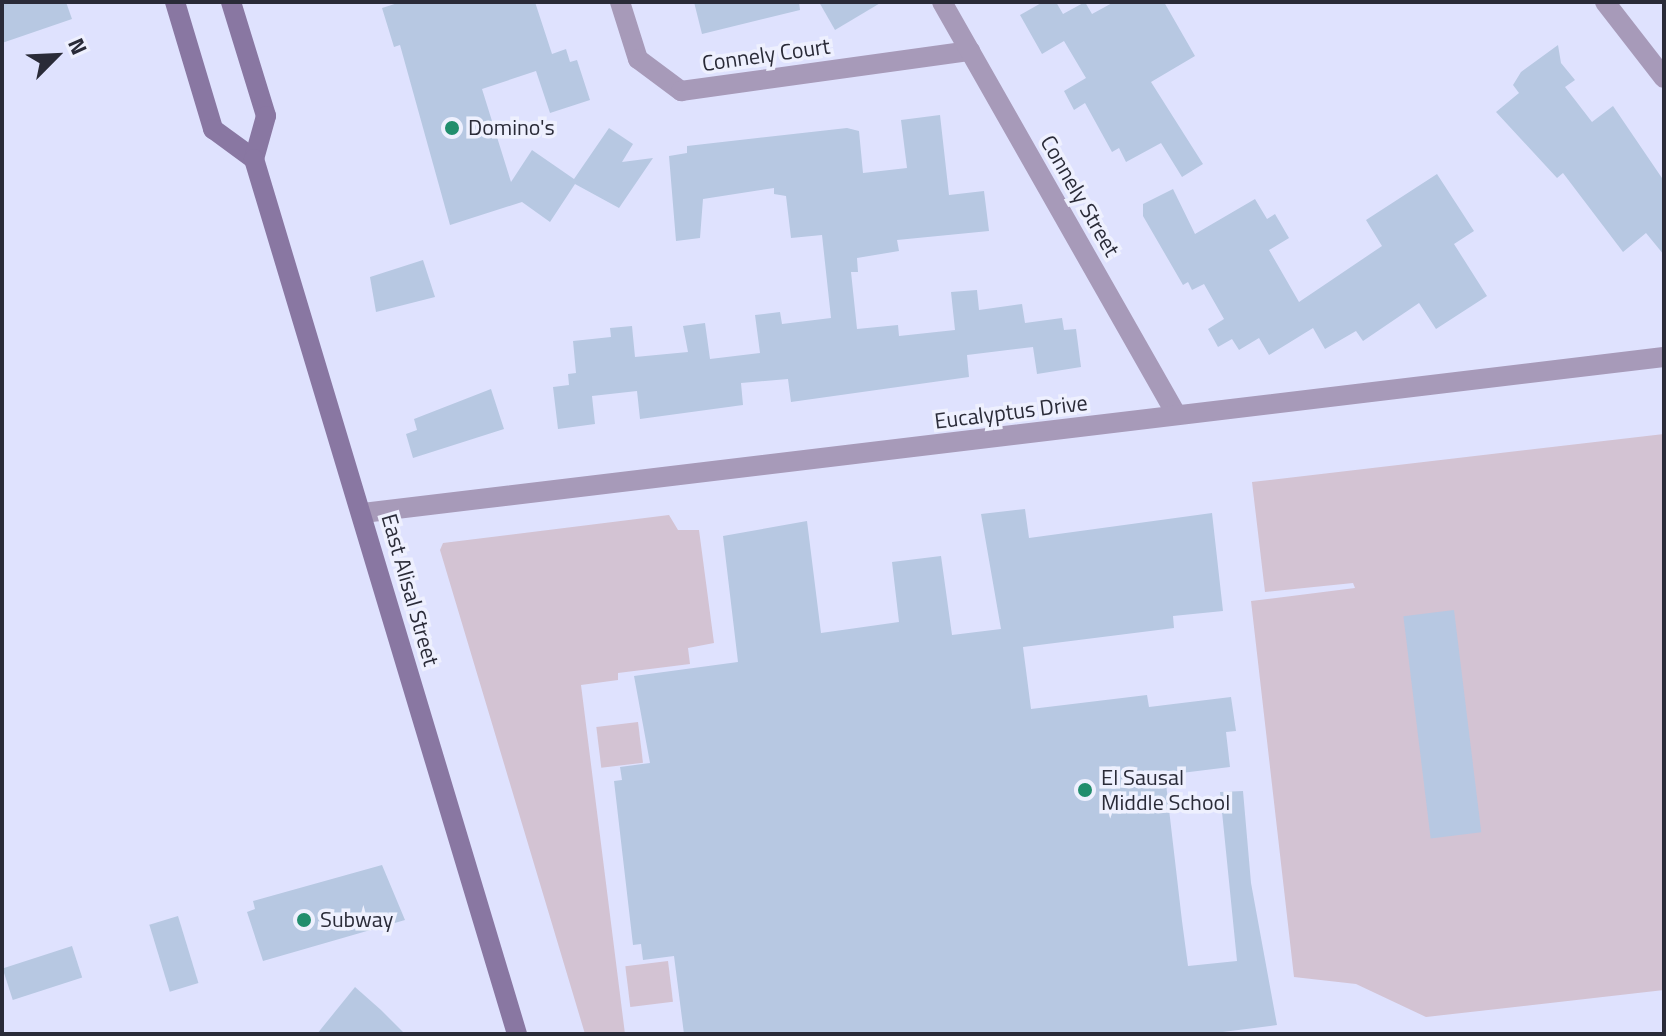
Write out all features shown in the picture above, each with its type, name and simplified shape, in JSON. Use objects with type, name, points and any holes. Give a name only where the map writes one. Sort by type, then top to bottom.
[{"type":"main road","points":[[175,2],[213,129],[254,159],[266,116],[231,2]]},
{"type":"main road","name":"East Alisal Street","points":[[254,159],[363,513],[517,1034]]},
{"type":"street","name":"Connely Court","points":[[620,2],[638,59],[681,91],[970,51]]},
{"type":"street","name":"Connely Street","points":[[942,2],[1177,415]]},
{"type":"street","points":[[1605,2],[1664,78]]},
{"type":"street","name":"Eucalyptus Drive","points":[[363,513],[1664,357]]},
{"type":"shaded area","points":[[1664,434],[1664,990],[1426,1017],[1356,984],[1294,977],[1251,601],[1355,588],[1353,583],[1265,592],[1252,482]]},
{"type":"shaded area","points":[[669,515],[678,530],[699,530],[714,643],[688,648],[690,664],[618,673],[618,680],[581,685],[625,1034],[585,1034],[440,550],[443,543]]},
{"type":"shaded area","points":[[638,722],[643,763],[601,768],[596,727]]},
{"type":"shaded area","points":[[668,961],[673,1002],[630,1007],[625,966]]},
{"type":"building","points":[[2,2],[66,2],[72,19],[2,43]]},
{"type":"building","points":[[401,2],[535,2],[552,54],[566,49],[570,62],[577,60],[590,100],[550,113],[536,71],[482,89],[511,182],[532,150],[574,179],[609,128],[633,144],[622,162],[653,158],[619,208],[575,184],[550,222],[522,202],[450,225],[400,45],[394,47],[382,8]]},
{"type":"building","points":[[694,2],[799,2],[800,10],[702,34]]},
{"type":"building","points":[[819,2],[882,2],[835,30]]},
{"type":"building","points":[[1043,2],[1056,2],[1063,14],[1085,2],[1092,14],[1114,2],[1164,2],[1195,56],[1151,82],[1203,164],[1182,177],[1161,143],[1126,162],[1119,148],[1112,152],[1085,103],[1074,110],[1064,91],[1086,78],[1064,41],[1042,54],[1020,15]]},
{"type":"building","points":[[1558,45],[1561,63],[1575,80],[1565,87],[1592,122],[1613,106],[1664,181],[1664,255],[1646,233],[1623,252],[1563,173],[1557,178],[1496,112],[1519,93],[1513,85],[1521,72]]},
{"type":"building","points":[[940,115],[949,195],[984,191],[989,231],[897,240],[899,251],[857,258],[858,272],[851,272],[857,329],[898,325],[899,336],[955,330],[951,292],[977,290],[979,310],[1022,304],[1025,323],[1062,318],[1064,330],[1076,329],[1081,367],[1037,374],[1033,347],[967,355],[969,377],[791,402],[788,379],[741,383],[743,405],[640,419],[637,391],[592,396],[595,424],[558,429],[553,387],[569,385],[568,374],[576,373],[573,341],[611,337],[610,328],[632,326],[635,357],[688,352],[683,326],[705,323],[710,359],[760,353],[755,315],[780,312],[782,324],[831,318],[822,235],[791,238],[786,196],[774,194],[774,188],[703,199],[700,238],[676,241],[669,156],[687,153],[687,146],[847,128],[859,131],[863,173],[907,168],[901,120]]},
{"type":"building","points":[[1437,174],[1474,231],[1454,244],[1487,296],[1436,329],[1419,303],[1363,341],[1356,331],[1325,349],[1313,328],[1269,355],[1259,338],[1239,350],[1232,339],[1218,347],[1208,329],[1224,319],[1204,284],[1192,290],[1188,282],[1183,285],[1143,216],[1143,204],[1173,189],[1195,234],[1255,199],[1267,219],[1275,214],[1289,238],[1269,250],[1299,302],[1382,246],[1366,220]]},
{"type":"building","points":[[423,260],[435,297],[376,312],[370,277]]},
{"type":"building","points":[[491,389],[504,429],[413,458],[406,434],[417,430],[414,419]]},
{"type":"building","points":[[1025,509],[1029,538],[1212,513],[1223,611],[1173,616],[1174,628],[1023,647],[1031,709],[1147,695],[1149,707],[1231,697],[1236,731],[1226,732],[1230,767],[1165,775],[1188,966],[1237,961],[1220,792],[1243,791],[1251,883],[1277,1025],[1207,1034],[684,1034],[674,956],[643,960],[641,944],[633,945],[614,781],[622,780],[620,767],[650,763],[634,676],[738,662],[723,536],[807,521],[821,633],[899,622],[892,562],[941,556],[952,635],[1001,629],[981,514]]},
{"type":"building","points":[[1454,610],[1481,832],[1431,839],[1403,616]]},
{"type":"building","points":[[382,865],[405,920],[263,961],[247,912],[255,909],[253,901]]},
{"type":"building","points":[[178,916],[198,983],[170,992],[149,925]]},
{"type":"building","points":[[72,946],[82,977],[13,1000],[3,969]]},
{"type":"building","points":[[355,987],[381,1010],[405,1034],[317,1034]]},
{"type":"place","name":"Domino's","points":[[452,128]]},
{"type":"place","name":"El Sausal Middle School","points":[[1085,790]]},
{"type":"place","name":"Subway","points":[[304,920]]}]
